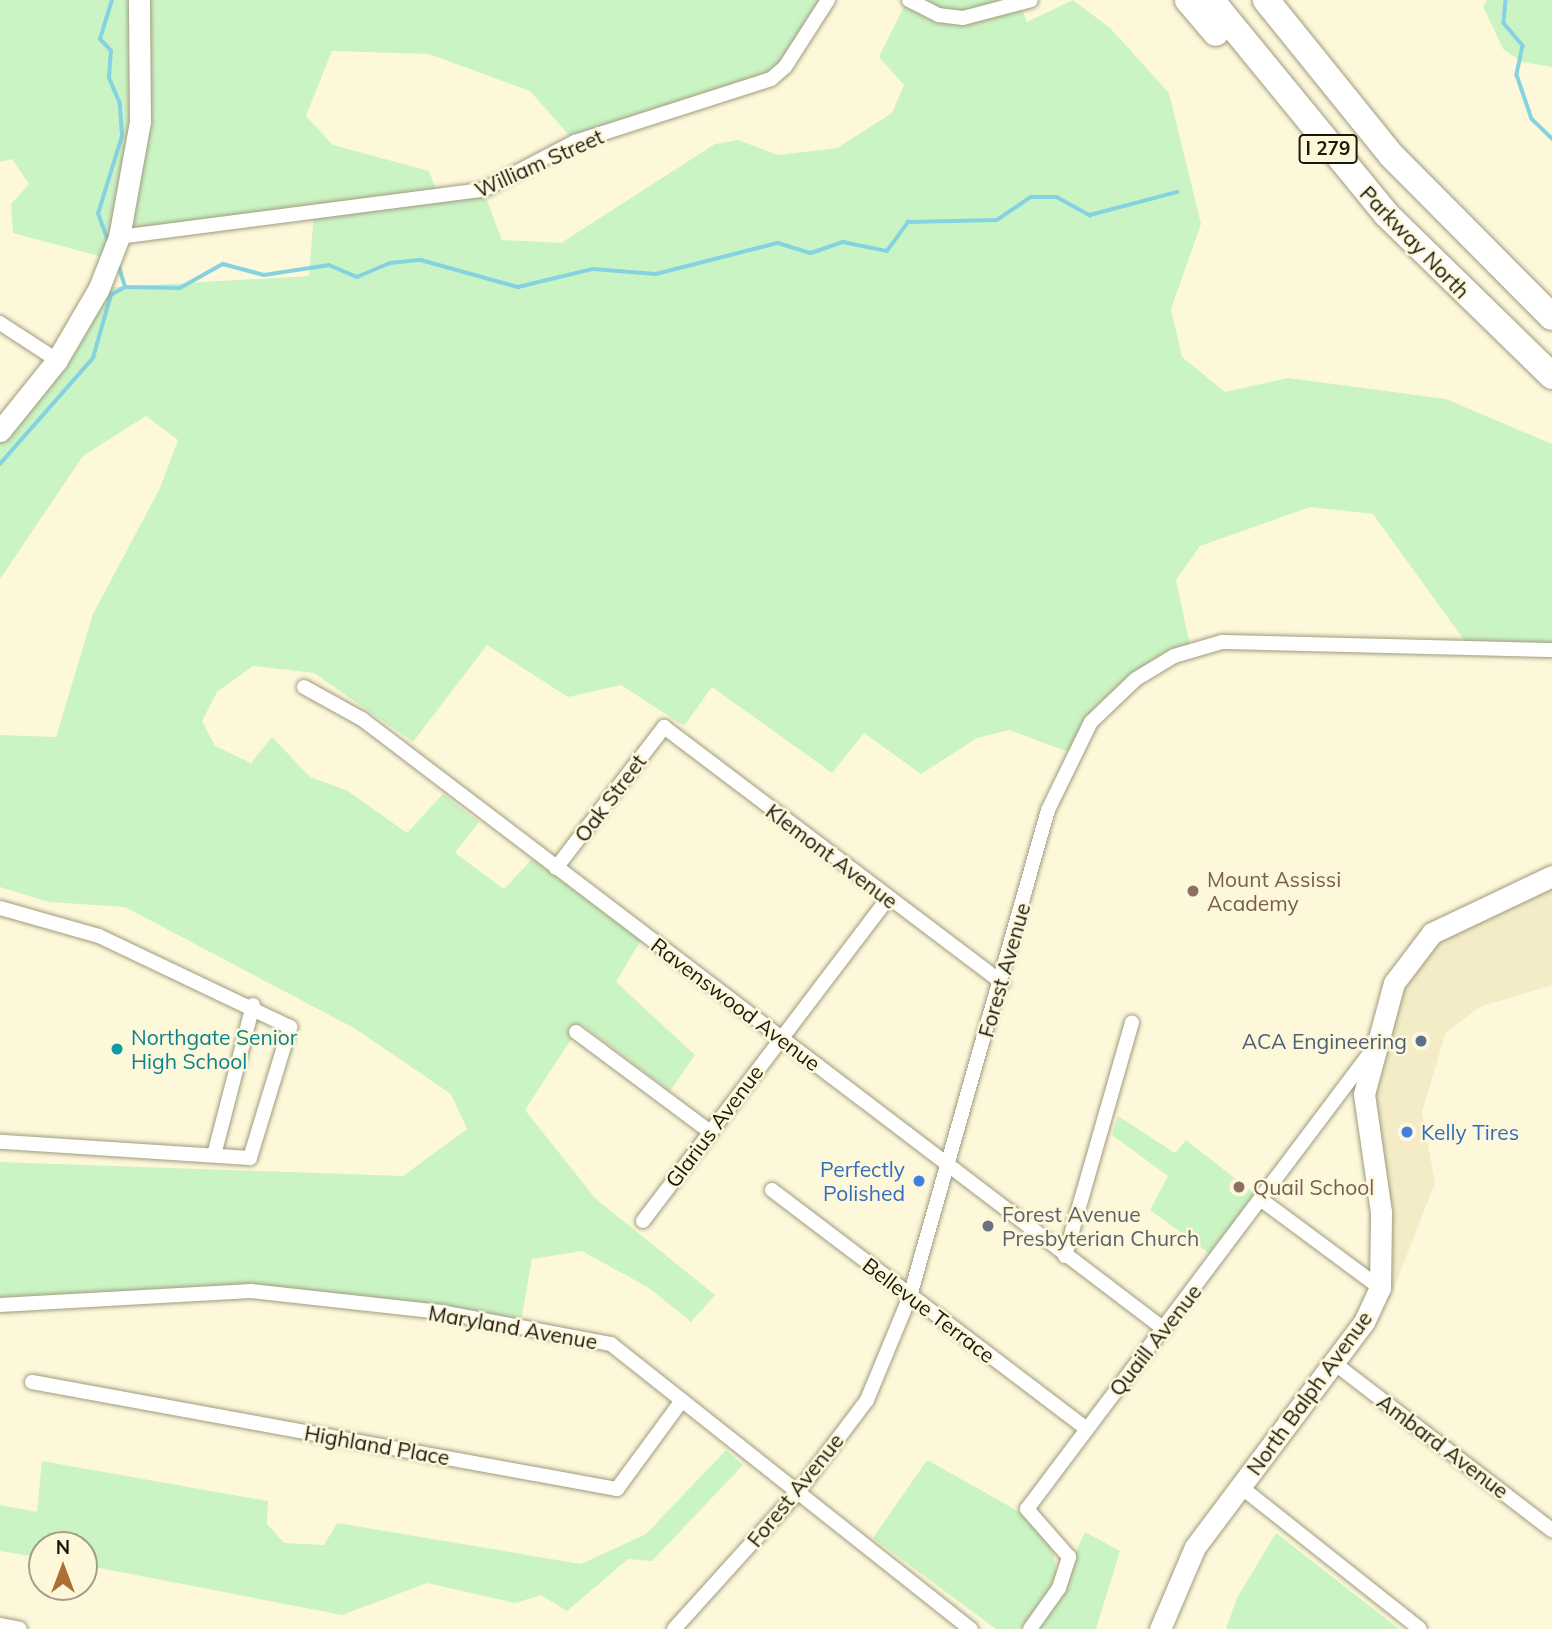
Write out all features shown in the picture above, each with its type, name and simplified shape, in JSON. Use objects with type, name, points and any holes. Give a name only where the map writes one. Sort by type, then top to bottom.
[{"type":"highway","points":[[1188,0],[1335,175],[1458,287]]},
{"type":"highway","name":"Parkway North","points":[[1210,0],[1301,118],[1458,287],[1552,376]]},
{"type":"highway","name":"Parkway North","points":[[1266,0],[1391,155],[1552,317]]},
{"type":"street","points":[[0,431],[57,360],[99,288],[119,237],[140,122],[139,0]]},
{"type":"street","name":"William Street","points":[[119,237],[484,190],[575,142],[771,79],[785,67],[828,0]]},
{"type":"street","points":[[909,0],[938,15],[963,18],[1031,0]]},
{"type":"street","points":[[0,323],[57,360]]},
{"type":"street","name":"Forest Avenue","points":[[674,1629],[797,1493],[867,1400],[910,1296],[1002,983],[1048,810],[1076,744],[1107,704],[1174,656],[1222,642],[1552,650]]},
{"type":"street","name":"Ravenswood Avenue","points":[[304,687],[362,719],[1164,1329]]},
{"type":"street","name":"Klemont Avenue","points":[[664,727],[1002,983]]},
{"type":"street","name":"Oak Street","points":[[556,868],[664,727]]},
{"type":"street","name":"North Balph Avenue","points":[[1160,1629],[1195,1547],[1334,1363],[1380,1288],[1381,1212],[1365,1132],[1370,1053],[1394,983],[1432,933],[1552,876]]},
{"type":"street","name":"Glarius Avenue","points":[[643,1221],[888,898]]},
{"type":"street","points":[[0,908],[99,936],[253,1005],[290,1027],[250,1158],[0,1142]]},
{"type":"street","points":[[214,1155],[253,1005]]},
{"type":"street","points":[[1065,1256],[1132,1022]]},
{"type":"street","points":[[576,1032],[709,1131]]},
{"type":"street","name":"Quaill Avenue","points":[[1030,1629],[1059,1588],[1069,1557],[1027,1509],[1263,1201],[1370,1053]]},
{"type":"street","name":"Bellevue Terrace","points":[[772,1190],[1087,1429]]},
{"type":"street","points":[[1263,1201],[1380,1288]]},
{"type":"street","name":"Maryland Avenue","points":[[0,1305],[251,1292],[441,1312],[611,1344],[963,1626]]},
{"type":"street","name":"Ambard Avenue","points":[[1334,1363],[1552,1530]]},
{"type":"street","name":"Highland Place","points":[[32,1382],[617,1489],[681,1402]]},
{"type":"street","points":[[1241,1487],[1420,1629]]},
{"type":"street","points":[[0,1625],[20,1629]]},
{"type":"shaded area","points":[[1552,876],[1552,985],[1479,1007],[1445,1034],[1422,1112],[1435,1183],[1388,1303],[1380,1288],[1364,1094],[1418,949]]},
{"type":"green space","points":[[0,0],[828,0],[785,67],[575,142],[530,91],[429,54],[332,51],[306,116],[333,145],[429,171],[440,200],[483,190],[502,240],[561,243],[715,144],[738,140],[778,155],[837,148],[892,113],[904,85],[879,57],[907,0],[1018,0],[1027,22],[1073,0],[1110,28],[1169,93],[1201,224],[1171,309],[1182,357],[1225,392],[1288,378],[1446,399],[1552,444],[1552,650],[1469,647],[1373,514],[1310,507],[1200,546],[1176,580],[1191,650],[1136,679],[1071,753],[1009,730],[977,738],[921,774],[864,733],[832,773],[712,687],[684,726],[621,685],[568,697],[487,645],[413,742],[314,673],[253,666],[217,692],[202,721],[215,746],[251,763],[272,737],[310,777],[348,791],[407,833],[443,794],[479,822],[455,853],[504,889],[532,859],[641,940],[616,982],[695,1055],[670,1091],[581,1024],[525,1110],[595,1198],[715,1295],[691,1322],[649,1288],[582,1251],[532,1259],[520,1327],[251,1291],[0,1305],[0,1162],[403,1176],[467,1129],[451,1094],[354,1028],[125,907],[49,902],[0,887],[0,735],[56,737],[93,614],[160,488],[178,440],[146,416],[83,456],[0,579],[0,431],[99,288],[309,276],[314,211],[119,237],[110,259],[13,233],[11,204],[29,184],[12,159],[0,162]]},
{"type":"green space","points":[[1487,0],[1552,0],[1552,67],[1522,62],[1503,49],[1483,6]]},
{"type":"green space","points":[[1118,1116],[1175,1153],[1186,1140],[1255,1194],[1209,1253],[1150,1210],[1168,1176],[1112,1135]]},
{"type":"green space","points":[[726,1450],[743,1465],[652,1561],[628,1559],[567,1611],[541,1595],[515,1603],[427,1583],[342,1615],[98,1568],[98,1531],[28,1531],[28,1556],[0,1551],[0,1505],[37,1512],[42,1461],[268,1501],[267,1524],[284,1543],[324,1545],[337,1523],[581,1564],[646,1534]]},
{"type":"green space","points":[[927,1460],[1034,1520],[1054,1554],[1057,1580],[1020,1629],[996,1629],[873,1538]]},
{"type":"green space","points":[[1085,1532],[1120,1551],[1096,1629],[1040,1629]]},
{"type":"green space","points":[[1276,1533],[1399,1629],[1226,1629],[1237,1598]]},
{"type":"waterway","points":[[108,241],[98,214],[122,136],[120,104],[109,78],[111,51],[100,39],[112,0]]},
{"type":"waterway","points":[[1506,0],[1504,23],[1523,46],[1517,75],[1532,119],[1552,138]]},
{"type":"waterway","points":[[125,287],[180,288],[223,264],[264,275],[329,265],[357,277],[390,263],[421,260],[518,287],[593,269],[656,274],[778,243],[811,253],[843,242],[887,251],[908,222],[997,220],[1031,197],[1057,197],[1090,215],[1177,192]]},
{"type":"waterway","points":[[0,464],[93,358],[111,295],[125,287],[119,267]]},
{"type":"place","name":"Mount Assissi Academy","points":[[1193,891]]},
{"type":"place","name":"ACA Engineering","points":[[1421,1041]]},
{"type":"place","name":"Northgate Senior High School","points":[[117,1049]]},
{"type":"place","name":"Kelly Tires","points":[[1407,1132]]},
{"type":"place","name":"Perfectly Polished","points":[[919,1181]]},
{"type":"place","name":"Quail School","points":[[1239,1187]]},
{"type":"place","name":"Forest Avenue Presbyterian Church","points":[[988,1226]]}]
